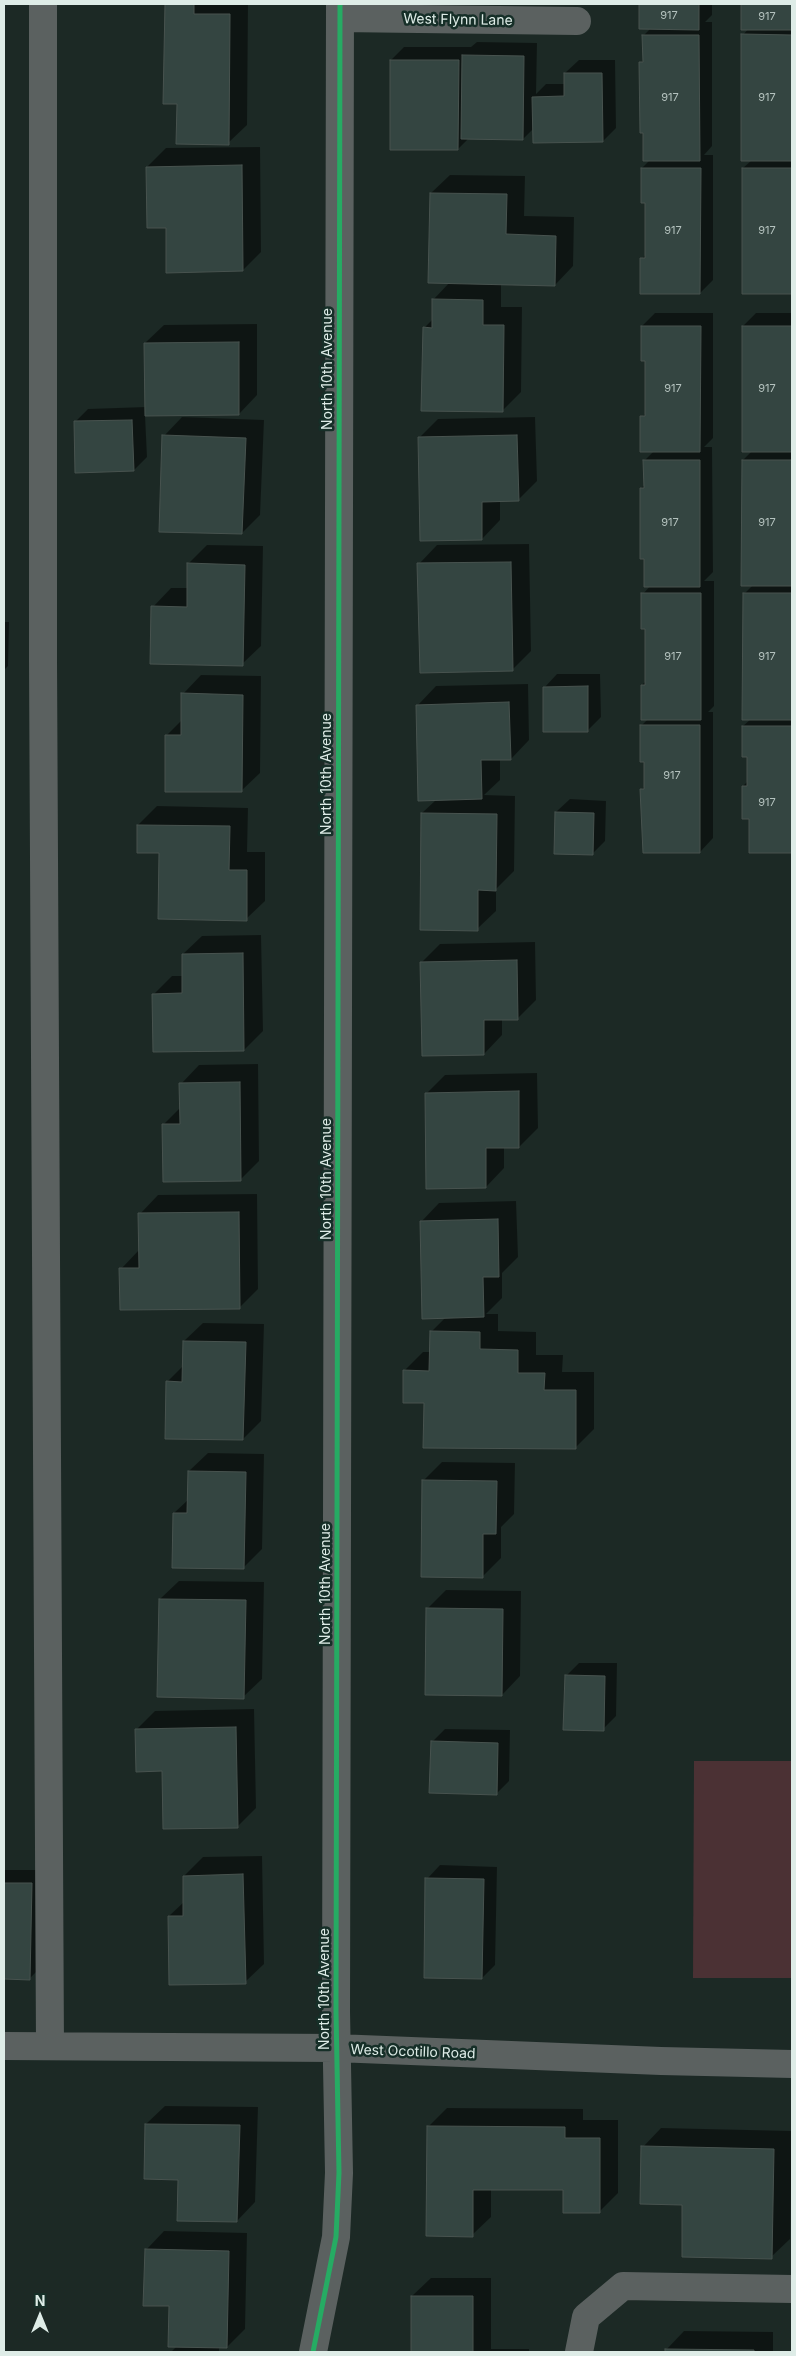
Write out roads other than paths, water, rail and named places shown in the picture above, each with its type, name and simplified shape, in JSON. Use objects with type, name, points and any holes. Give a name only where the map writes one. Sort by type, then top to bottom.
[{"type":"street","points":[[42,4],[43,652],[50,2046]]},
{"type":"street","name":"West Flynn Lane","points":[[340,11],[577,21]]},
{"type":"street","name":"North 10th Avenue","points":[[314,2352],[336,2237],[339,2173],[336,2048],[340,11]]},
{"type":"street","name":"West Ocotillo Road","points":[[4,2046],[336,2048],[792,2064]]},
{"type":"street","points":[[578,2352],[586,2317],[622,2286],[792,2289]]}]
